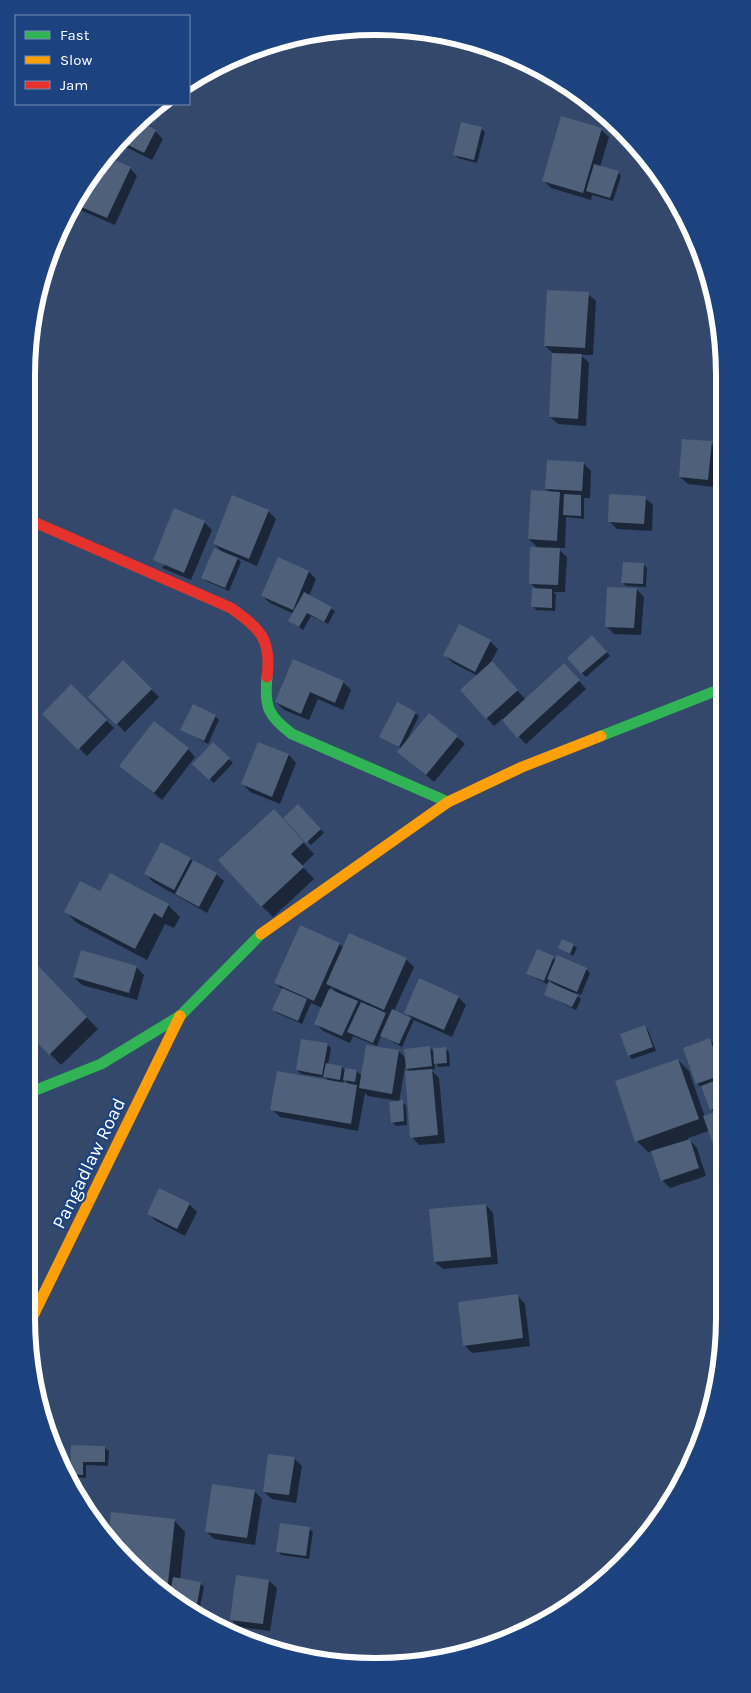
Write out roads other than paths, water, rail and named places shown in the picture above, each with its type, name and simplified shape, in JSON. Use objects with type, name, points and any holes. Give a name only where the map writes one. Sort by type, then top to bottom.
[{"type":"street","points":[[35,522],[231,608],[256,625],[268,645],[270,671],[265,701],[272,718],[292,734],[448,802]]},
{"type":"street","points":[[35,1090],[101,1064],[180,1016],[261,934],[448,802],[522,767],[716,691]]},
{"type":"street","name":"Pangadlaw Road","points":[[35,1312],[180,1016]]}]
